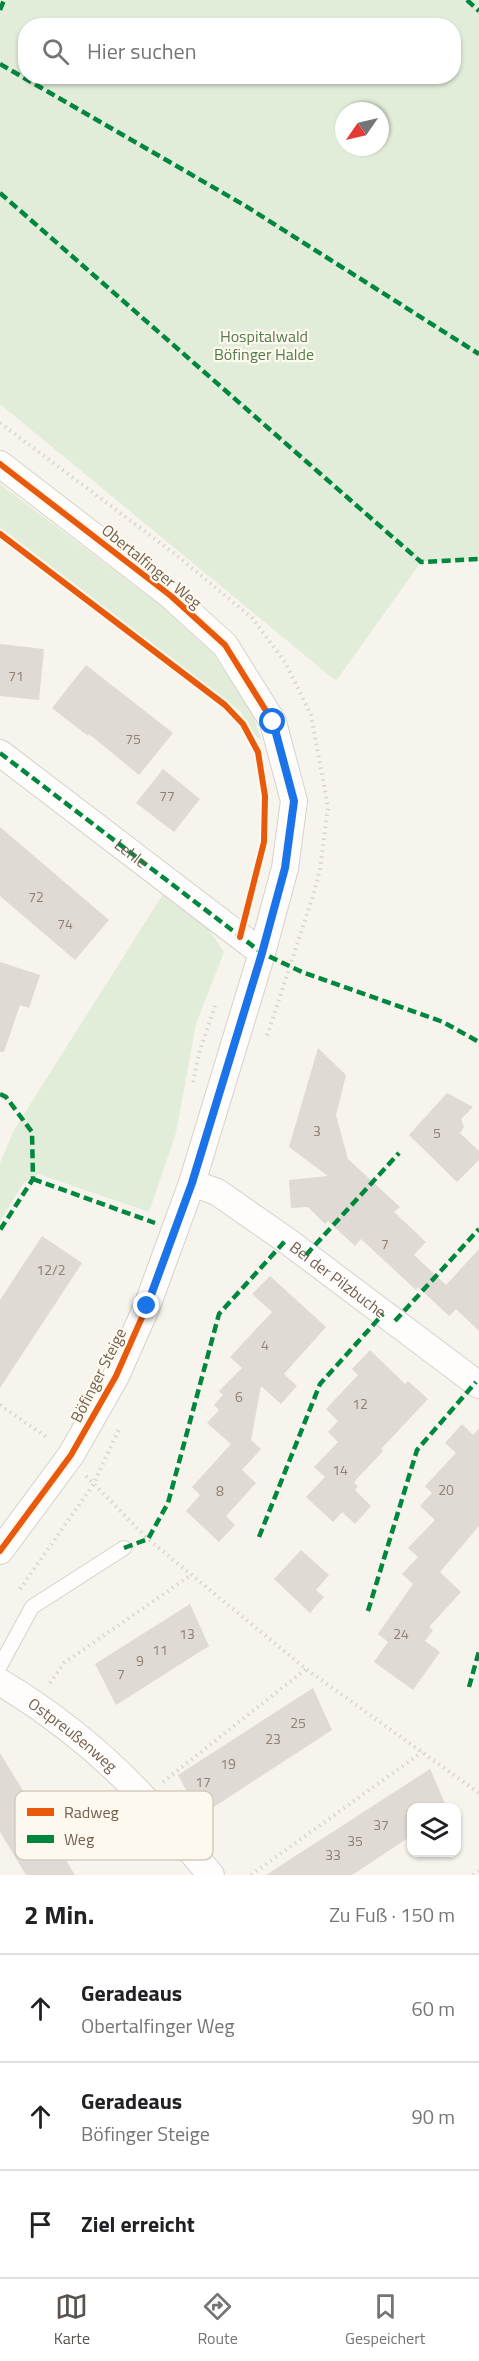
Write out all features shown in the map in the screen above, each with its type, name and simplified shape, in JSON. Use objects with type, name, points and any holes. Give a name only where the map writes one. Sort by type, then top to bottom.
[{"type":"street","name":"Obertalfinger Weg","points":[[0,464],[171,596],[225,645],[273,722],[294,801],[285,868],[262,953]]},
{"type":"street","name":"Lehle","points":[[0,753],[262,953]]},
{"type":"street","name":"Böfinger Steige","points":[[0,1551],[71,1455],[116,1376],[147,1306],[192,1183],[262,953]]},
{"type":"street","name":"Bei der Pilzbuche","points":[[192,1183],[217,1192],[278,1234],[479,1385]]},
{"type":"street","name":"Ostpreußenweg","points":[[0,1682],[35,1703],[85,1742],[138,1791]]},
{"type":"street","name":"Ostpreußenweg","points":[[198,1860],[211,1875]]},
{"type":"lane","points":[[0,1666],[32,1607],[124,1548]]},
{"type":"path","points":[[192,1087],[199,1053],[218,1000]]},
{"type":"path","points":[[0,1405],[71,1455],[93,1485],[148,1539],[306,1669],[479,1793]]},
{"type":"path","points":[[35,1703],[64,1663],[191,1575]]},
{"type":"path","points":[[152,1791],[306,1669]]},
{"type":"path","points":[[251,1875],[422,1752]]},
{"type":"path","points":[[473,1875],[479,1871]]},
{"type":"green space","name":"Hospitalwald Böfinger Halde","points":[[0,0],[479,0],[479,559],[421,562],[336,681],[0,404]]},
{"type":"green space","points":[[0,484],[164,608],[212,652],[252,713],[261,738],[258,739],[240,711],[0,527]]},
{"type":"green space","points":[[163,894],[207,927],[224,952],[196,1024],[176,1133],[149,1212],[38,1174],[23,1184],[0,1221],[0,1163],[14,1130]]},
{"type":"building","points":[[0,644],[44,649],[39,700],[0,696]]},
{"type":"building","points":[[86,665],[173,733],[139,775],[89,734],[88,736],[52,708]]},
{"type":"building","points":[[163,769],[200,799],[174,832],[136,803]]},
{"type":"building","points":[[0,827],[109,920],[75,960],[0,896]]},
{"type":"building","points":[[0,962],[40,975],[29,1008],[20,1005],[4,1052],[0,1052]]},
{"type":"building","points":[[318,1048],[346,1075],[336,1115],[348,1159],[400,1207],[394,1212],[426,1242],[414,1255],[446,1285],[479,1249],[479,1331],[456,1309],[449,1316],[418,1287],[416,1290],[361,1239],[355,1246],[328,1221],[325,1224],[308,1207],[291,1208],[289,1180],[328,1176],[289,1147]]},
{"type":"building","points":[[447,1093],[473,1107],[461,1119],[464,1127],[460,1133],[479,1151],[479,1160],[457,1182],[409,1135]]},
{"type":"building","points":[[42,1236],[82,1263],[0,1388],[0,1300]]},
{"type":"building","points":[[270,1276],[326,1327],[284,1374],[297,1386],[281,1404],[261,1386],[251,1440],[261,1449],[242,1470],[256,1483],[226,1516],[235,1525],[219,1542],[186,1511],[200,1495],[192,1487],[231,1444],[207,1423],[219,1410],[214,1405],[223,1395],[219,1391],[242,1368],[230,1357],[272,1312],[252,1294]]},
{"type":"building","points":[[370,1350],[405,1384],[408,1381],[428,1399],[381,1449],[383,1451],[354,1482],[358,1487],[355,1490],[371,1506],[355,1524],[342,1512],[333,1522],[306,1497],[325,1477],[314,1467],[338,1442],[328,1432],[338,1421],[326,1409],[358,1375],[352,1369]]},
{"type":"building","points":[[462,1424],[473,1435],[479,1428],[479,1526],[440,1572],[461,1592],[429,1627],[433,1630],[425,1641],[440,1652],[413,1690],[374,1662],[388,1642],[378,1634],[413,1584],[402,1574],[418,1557],[408,1548],[435,1520],[420,1506],[432,1493],[425,1486],[456,1453],[445,1443]]},
{"type":"building","points":[[301,1550],[329,1575],[316,1590],[324,1597],[310,1613],[274,1579]]},
{"type":"building","points":[[190,1604],[209,1646],[116,1705],[95,1664]]},
{"type":"building","points":[[313,1688],[332,1730],[213,1808],[213,1791],[187,1791],[178,1775]]},
{"type":"building","points":[[0,1753],[23,1791],[15,1791],[15,1857],[0,1832]]},
{"type":"building","points":[[430,1769],[445,1803],[407,1803],[407,1839],[352,1875],[266,1875]]},
{"type":"building","points":[[17,1860],[66,1860],[75,1875],[26,1875]]},
{"type":"marked path","points":[[0,10],[4,0]]},
{"type":"marked path","points":[[467,0],[479,11]]},
{"type":"marked path","points":[[0,64],[18,74]]},
{"type":"marked path","points":[[35,84],[244,205],[479,354]]},
{"type":"marked path","points":[[0,193],[421,562],[479,559]]},
{"type":"marked path","points":[[0,753],[262,953],[302,972],[443,1022],[479,1042]]},
{"type":"marked path","points":[[0,1094],[6,1097],[32,1132],[33,1179],[0,1230]]},
{"type":"marked path","points":[[306,1255],[399,1153]]},
{"type":"marked path","points":[[33,1179],[155,1223]]},
{"type":"marked path","points":[[395,1321],[479,1229]]},
{"type":"marked path","points":[[124,1548],[148,1539],[168,1503],[219,1314],[286,1240]]},
{"type":"marked path","points":[[259,1537],[320,1384],[383,1314]]},
{"type":"marked path","points":[[368,1611],[417,1450],[476,1382]]},
{"type":"marked path","points":[[469,1687],[479,1651]]},
{"type":"cycle path","points":[[0,464],[171,596],[225,645],[273,722],[294,801],[285,868],[262,953],[192,1183],[147,1306],[116,1376],[71,1455],[0,1551]]},
{"type":"cycle path","points":[[0,534],[225,705],[243,724],[258,752],[265,796],[264,842],[240,937]]},
{"type":"route","points":[[147,1306],[192,1183],[262,953],[285,868],[294,801],[273,722]]}]
